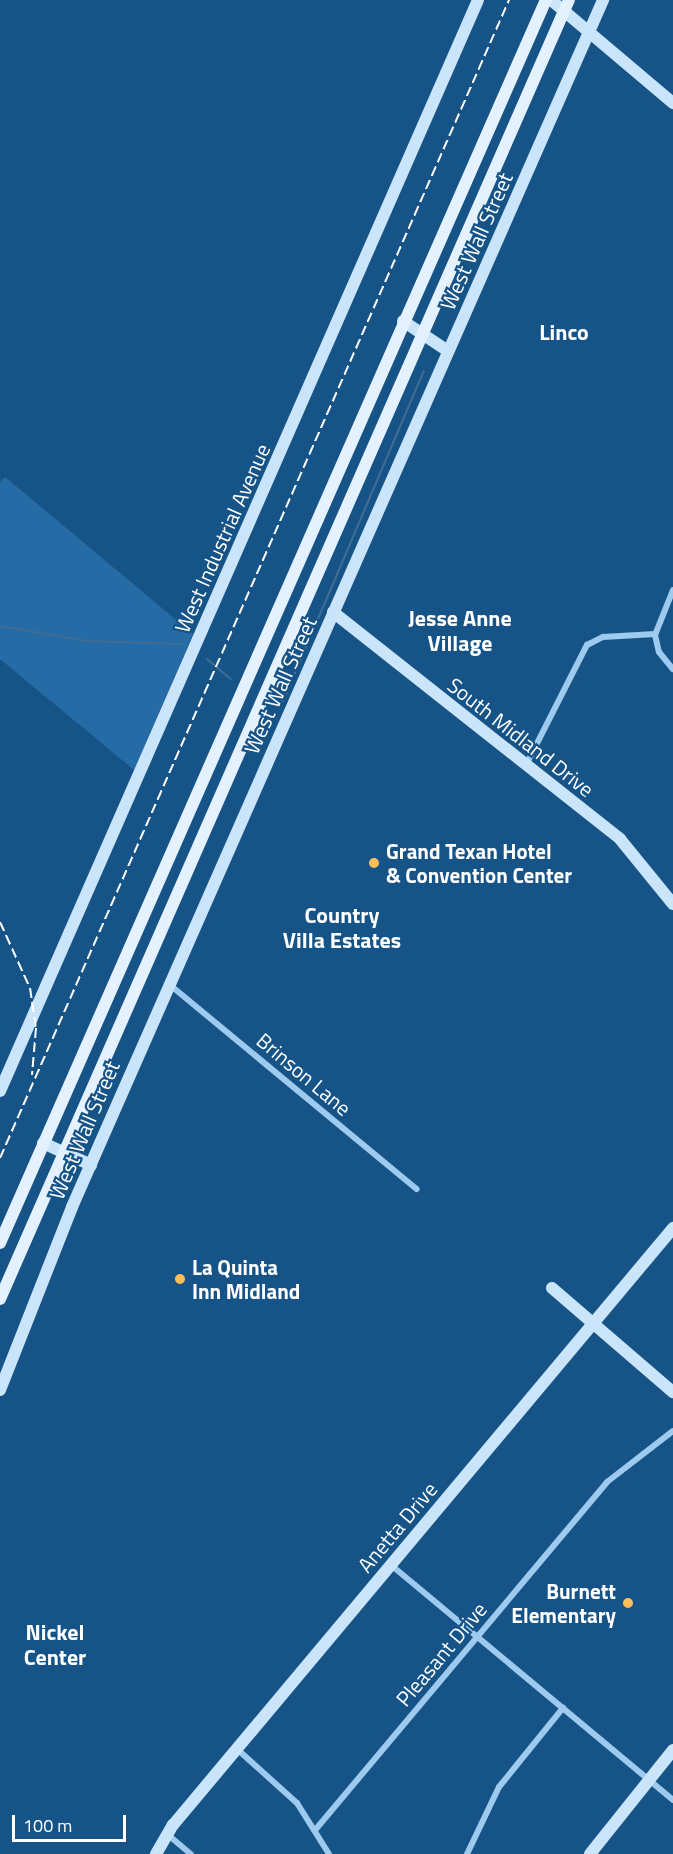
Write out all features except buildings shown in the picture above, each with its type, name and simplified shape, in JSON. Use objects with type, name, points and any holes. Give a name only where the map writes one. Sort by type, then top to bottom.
[{"type":"main road","name":"West Wall Street","points":[[0,1243],[546,0]]},
{"type":"main road","name":"West Wall Street","points":[[0,1299],[60,1151],[566,5]]},
{"type":"street","name":"West Industrial Avenue","points":[[0,1091],[478,0]]},
{"type":"street","points":[[550,0],[566,5],[589,33],[673,103]]},
{"type":"street","name":"West Wall Street","points":[[0,1390],[91,1165],[169,984],[603,0]]},
{"type":"street","points":[[404,321],[448,351]]},
{"type":"street","points":[[673,590],[655,634],[659,652],[673,669]]},
{"type":"street","name":"South Midland Drive","points":[[333,612],[620,839],[673,904]]},
{"type":"street","points":[[526,765],[587,645],[603,637],[655,634]]},
{"type":"street","name":"Brinson Lane","points":[[169,984],[417,1189]]},
{"type":"street","points":[[43,1143],[91,1165]]},
{"type":"street","name":"Anetta Drive","points":[[156,1854],[167,1834],[237,1749],[594,1322],[671,1236]]},
{"type":"street","points":[[552,1288],[673,1392]]},
{"type":"street","name":"Pleasant Drive","points":[[316,1829],[612,1476],[673,1431]]},
{"type":"street","points":[[391,1565],[673,1800]]},
{"type":"street","points":[[467,1854],[498,1787],[563,1708]]},
{"type":"street","points":[[237,1749],[285,1789],[316,1829],[329,1854]]},
{"type":"street","points":[[590,1854],[673,1750]]},
{"type":"street","points":[[167,1834],[191,1854]]},
{"type":"shaded area","points":[[5,477],[193,634],[134,770],[0,659],[0,482]]},
{"type":"waterway","points":[[278,698],[283,701],[423,372]]},
{"type":"waterway","points":[[0,626],[87,641],[182,644]]},
{"type":"waterway","points":[[207,659],[231,679]]},
{"type":"railway","points":[[0,1158],[509,0]]},
{"type":"railway","points":[[0,922],[30,988],[36,1028],[32,1075]]},
{"type":"place","name":"Grand Texan Hotel & Convention Center","points":[[374,863]]},
{"type":"place","name":"La Quinta Inn Midland","points":[[180,1279]]},
{"type":"place","name":"Burnett Elementary","points":[[628,1603]]},
{"type":"district","name":"Linco","points":[[564,333]]},
{"type":"district","name":"Jesse Anne Village","points":[[460,630]]},
{"type":"district","name":"Country Villa Estates","points":[[342,928]]},
{"type":"district","name":"Nickel Center","points":[[55,1644]]}]
